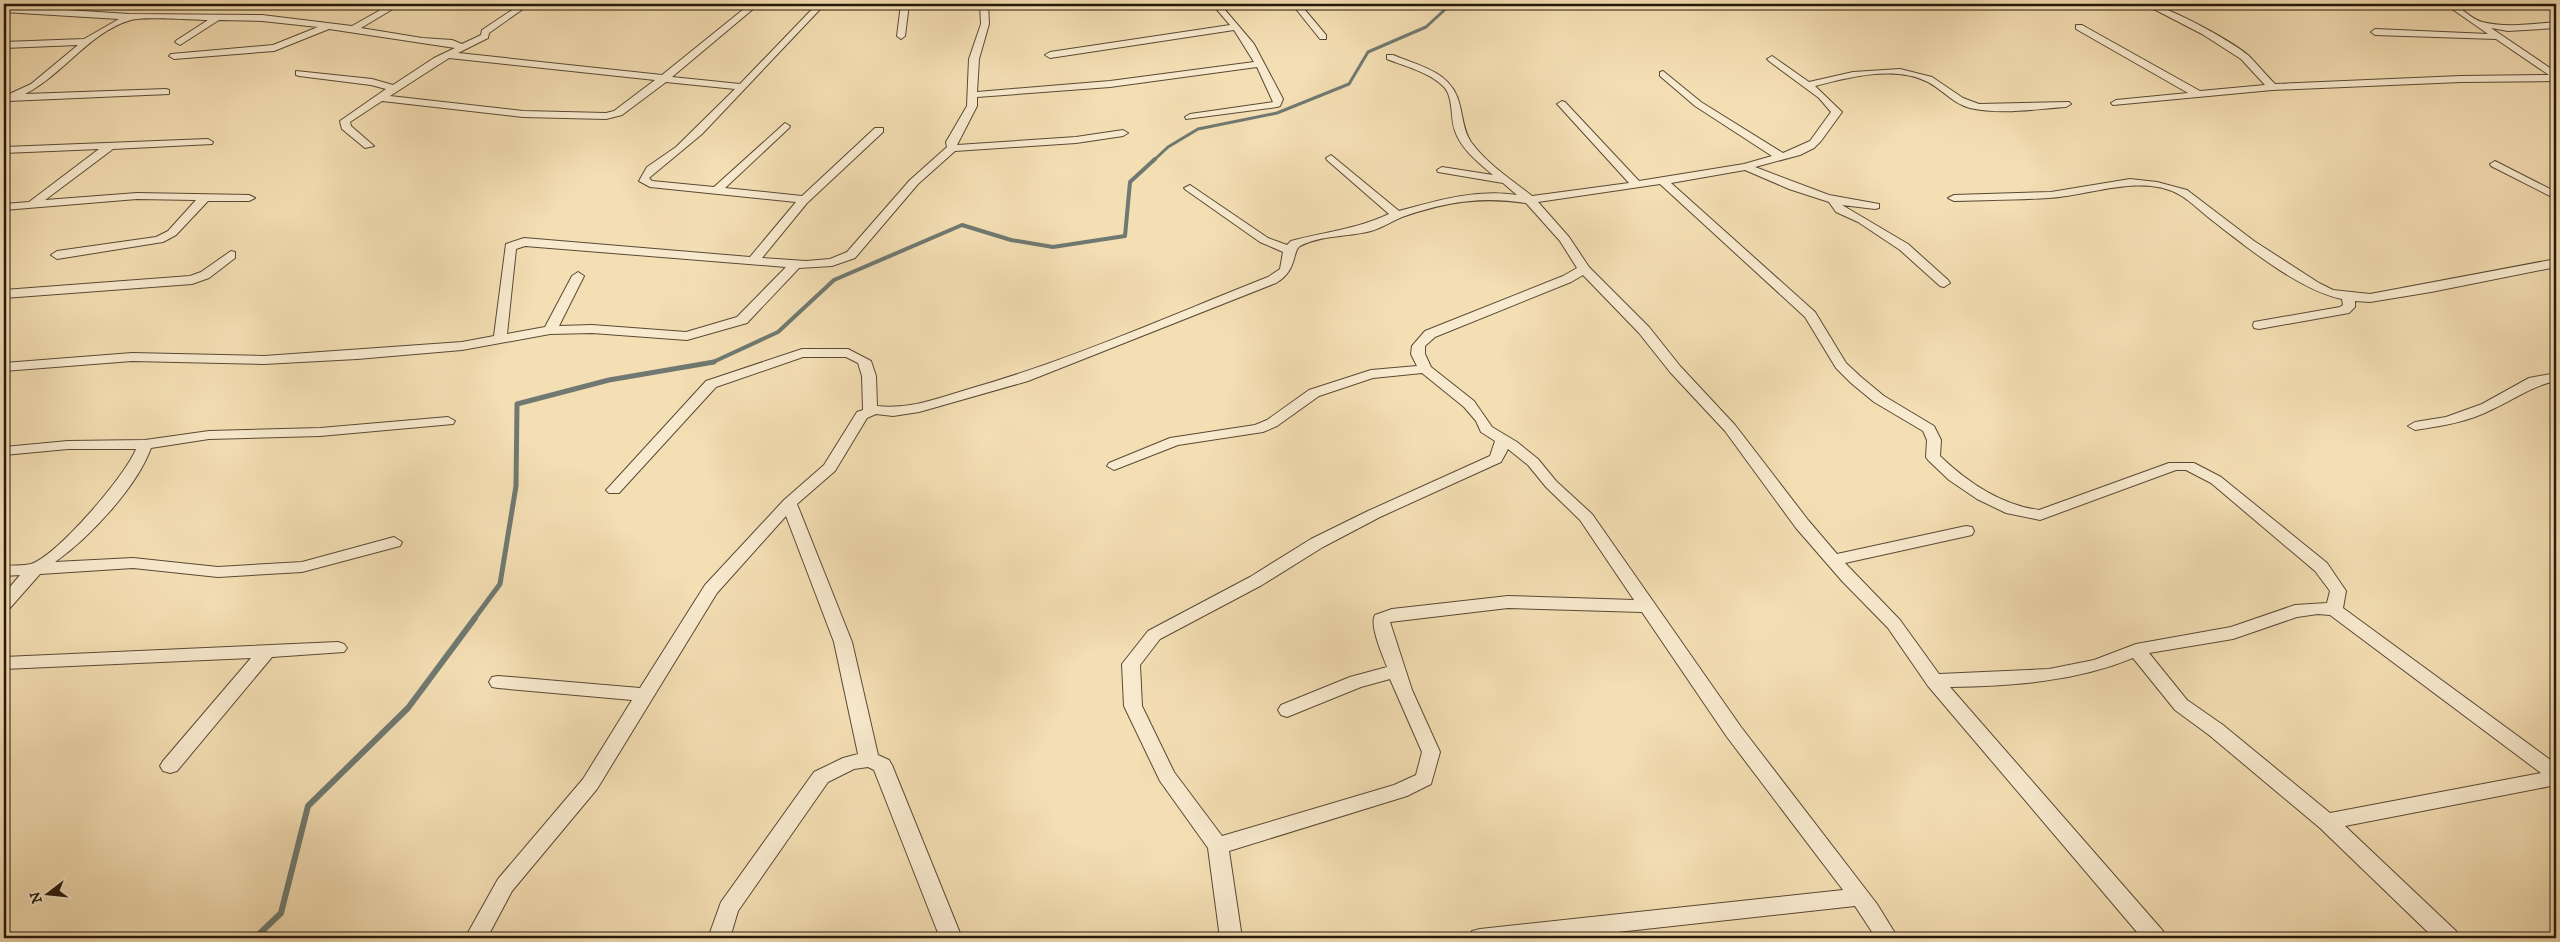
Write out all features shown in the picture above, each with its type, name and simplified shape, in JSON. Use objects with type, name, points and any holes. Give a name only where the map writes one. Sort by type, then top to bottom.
[{"type":"street","points":[[353,29],[397,4]]},
{"type":"street","points":[[369,146],[346,127],[346,121],[437,60],[461,47],[478,42],[485,36],[485,32],[526,4]]},
{"type":"street","points":[[382,98],[566,117],[606,116],[618,113],[636,101],[755,4]]},
{"type":"street","points":[[802,201],[796,197],[650,184],[644,181],[644,178],[678,150],[742,87],[821,4]]},
{"type":"street","points":[[901,36],[905,4]]},
{"type":"street","points":[[952,148],[951,142],[972,106],[974,59],[985,24],[984,4]]},
{"type":"street","points":[[1190,117],[1277,104],[1278,99],[1259,64],[1236,27],[1216,4]]},
{"type":"street","points":[[1296,4],[1323,37]]},
{"type":"street","points":[[2148,4],[2205,32],[2244,57],[2272,87]]},
{"type":"street","points":[[2449,4],[2556,77]]},
{"type":"street","points":[[4,9],[129,17],[262,18],[353,29],[387,36],[452,43],[461,47]]},
{"type":"street","points":[[6,98],[34,86],[66,61],[86,42],[129,17]]},
{"type":"street","points":[[180,42],[217,18]]},
{"type":"street","points":[[2474,22],[2508,28],[2556,25]]},
{"type":"street","points":[[174,56],[274,48],[329,27]]},
{"type":"street","points":[[1050,55],[1236,27]]},
{"type":"street","points":[[2079,27],[2199,95]]},
{"type":"street","points":[[2375,32],[2496,37]]},
{"type":"street","points":[[4,45],[86,42]]},
{"type":"street","points":[[448,55],[742,87]]},
{"type":"street","points":[[1390,57],[1433,75],[1448,85],[1453,94],[1460,132],[1466,144],[1504,181],[1530,200],[1565,239],[1584,269],[1644,330],[1675,368],[1730,428],[1802,524],[1833,560],[1894,624],[1934,681],[2155,938]]},
{"type":"street","points":[[476,938],[505,885],[590,784],[711,589],[790,503],[830,468],[862,415],[870,412],[919,408],[1023,378],[1056,366],[1272,280],[1283,274],[1288,267],[1289,250],[1295,244],[1325,235],[1369,228],[1397,215],[1456,199],[1495,195],[1530,200],[1664,182],[1746,167],[1812,145],[1820,137],[1827,122],[1837,112],[1832,104],[1809,85],[1772,59]]},
{"type":"street","points":[[971,95],[1110,84],[1259,64]]},
{"type":"street","points":[[299,73],[372,82],[396,89]]},
{"type":"street","points":[[1663,74],[1698,104],[1780,156]]},
{"type":"street","points":[[1809,85],[1850,75],[1912,74],[1927,78],[1958,99],[1978,107],[2066,104]]},
{"type":"street","points":[[2116,102],[2272,87],[2461,78],[2556,77]]},
{"type":"street","points":[[6,98],[166,92]]},
{"type":"street","points":[[1562,104],[1607,151],[1636,186]]},
{"type":"street","points":[[717,190],[784,126]]},
{"type":"street","points":[[754,260],[802,201],[879,130]]},
{"type":"street","points":[[500,340],[510,247],[516,244],[524,242],[796,264],[832,262],[851,256],[877,223],[914,182],[952,148],[1076,140],[1123,133]]},
{"type":"street","points":[[4,150],[108,148],[208,142]]},
{"type":"street","points":[[33,205],[108,148]]},
{"type":"street","points":[[1331,158],[1397,215]]},
{"type":"street","points":[[2495,164],[2556,196]]},
{"type":"street","points":[[1746,167],[1833,199],[1876,206]]},
{"type":"street","points":[[1442,170],[1504,181]]},
{"type":"street","points":[[1664,182],[1810,315],[1841,365],[1856,380],[1880,399],[1919,420],[1929,429],[1934,440],[1933,457],[1942,467],[1979,493],[1999,505],[2031,515],[2040,515],[2174,466],[2189,466],[2216,480],[2321,567],[2338,591],[2334,610]]},
{"type":"street","points":[[1954,198],[2051,194],[2130,182],[2157,185],[2183,192],[2250,244],[2316,286],[2329,293],[2348,297],[2370,298],[2556,263]]},
{"type":"street","points":[[1190,188],[1264,240],[1289,250]]},
{"type":"street","points":[[4,207],[137,196],[249,198]]},
{"type":"street","points":[[57,255],[159,240],[172,233],[205,197]]},
{"type":"street","points":[[1833,199],[1840,210],[1862,220],[1904,247],[1944,283]]},
{"type":"street","points":[[4,294],[192,280],[205,275],[231,256]]},
{"type":"street","points":[[4,368],[132,357],[264,360],[357,356],[462,346],[550,330],[592,329],[687,336],[742,320],[796,264]]},
{"type":"street","points":[[1584,269],[1567,279],[1430,334],[1420,341],[1417,350],[1425,369],[1476,410],[1484,421],[1486,429],[1533,462],[1551,484],[1586,517],[1734,732],[1860,897],[1886,938]]},
{"type":"street","points":[[550,330],[578,276]]},
{"type":"street","points":[[2259,325],[2344,310],[2349,307],[2348,297]]},
{"type":"street","points":[[614,490],[711,384],[802,353],[848,353],[864,361],[869,376],[870,412]]},
{"type":"street","points":[[1114,466],[1175,441],[1258,429],[1272,423],[1314,393],[1371,374],[1425,369]]},
{"type":"street","points":[[2415,426],[2449,421],[2487,407],[2534,381],[2556,377]]},
{"type":"street","points":[[4,451],[68,445],[145,444],[209,435],[320,432],[448,420]]},
{"type":"street","points":[[1231,938],[1218,846],[1162,767],[1133,706],[1131,664],[1154,635],[1184,618],[1256,581],[1317,544],[1374,514],[1496,460],[1501,449],[1502,439]]},
{"type":"street","points":[[4,604],[35,570],[62,549],[85,525],[134,468],[142,457],[145,444]]},
{"type":"street","points":[[790,503],[843,642],[870,759]]},
{"type":"street","points":[[1833,560],[1966,531]]},
{"type":"street","points":[[4,571],[133,563],[218,572],[302,567],[394,542]]},
{"type":"street","points":[[1218,846],[1400,791],[1424,779],[1431,752],[1396,671],[1382,627],[1382,619],[1392,616],[1508,602],[1647,606]]},
{"type":"street","points":[[1934,681],[2049,676],[2097,666],[2136,650],[2178,641],[2233,633],[2295,611],[2318,608],[2334,610],[2556,774]]},
{"type":"street","points":[[4,663],[338,648]]},
{"type":"street","points":[[2136,650],[2181,705],[2216,730],[2326,822],[2448,938]]},
{"type":"street","points":[[170,766],[267,652]]},
{"type":"street","points":[[1287,710],[1356,682],[1396,671]]},
{"type":"street","points":[[498,682],[645,695]]},
{"type":"street","points":[[719,938],[728,908],[821,776],[850,762],[870,759],[882,765],[951,938]]},
{"type":"street","points":[[2326,822],[2556,778]]},
{"type":"street","points":[[1480,938],[1860,897]]},
{"type":"waterway","points":[[1153,161],[1168,147],[1198,129],[1277,113],[1349,84],[1368,52],[1426,27],[1451,4]]},
{"type":"waterway","points":[[713,362],[778,332],[834,280],[962,225],[1011,240],[1053,247],[1125,236],[1130,182],[1155,159]]},
{"type":"waterway","points":[[474,619],[500,584],[516,486],[517,404],[609,380],[713,362]]},
{"type":"waterway","points":[[255,938],[281,913],[308,806],[408,708],[475,618]]}]
